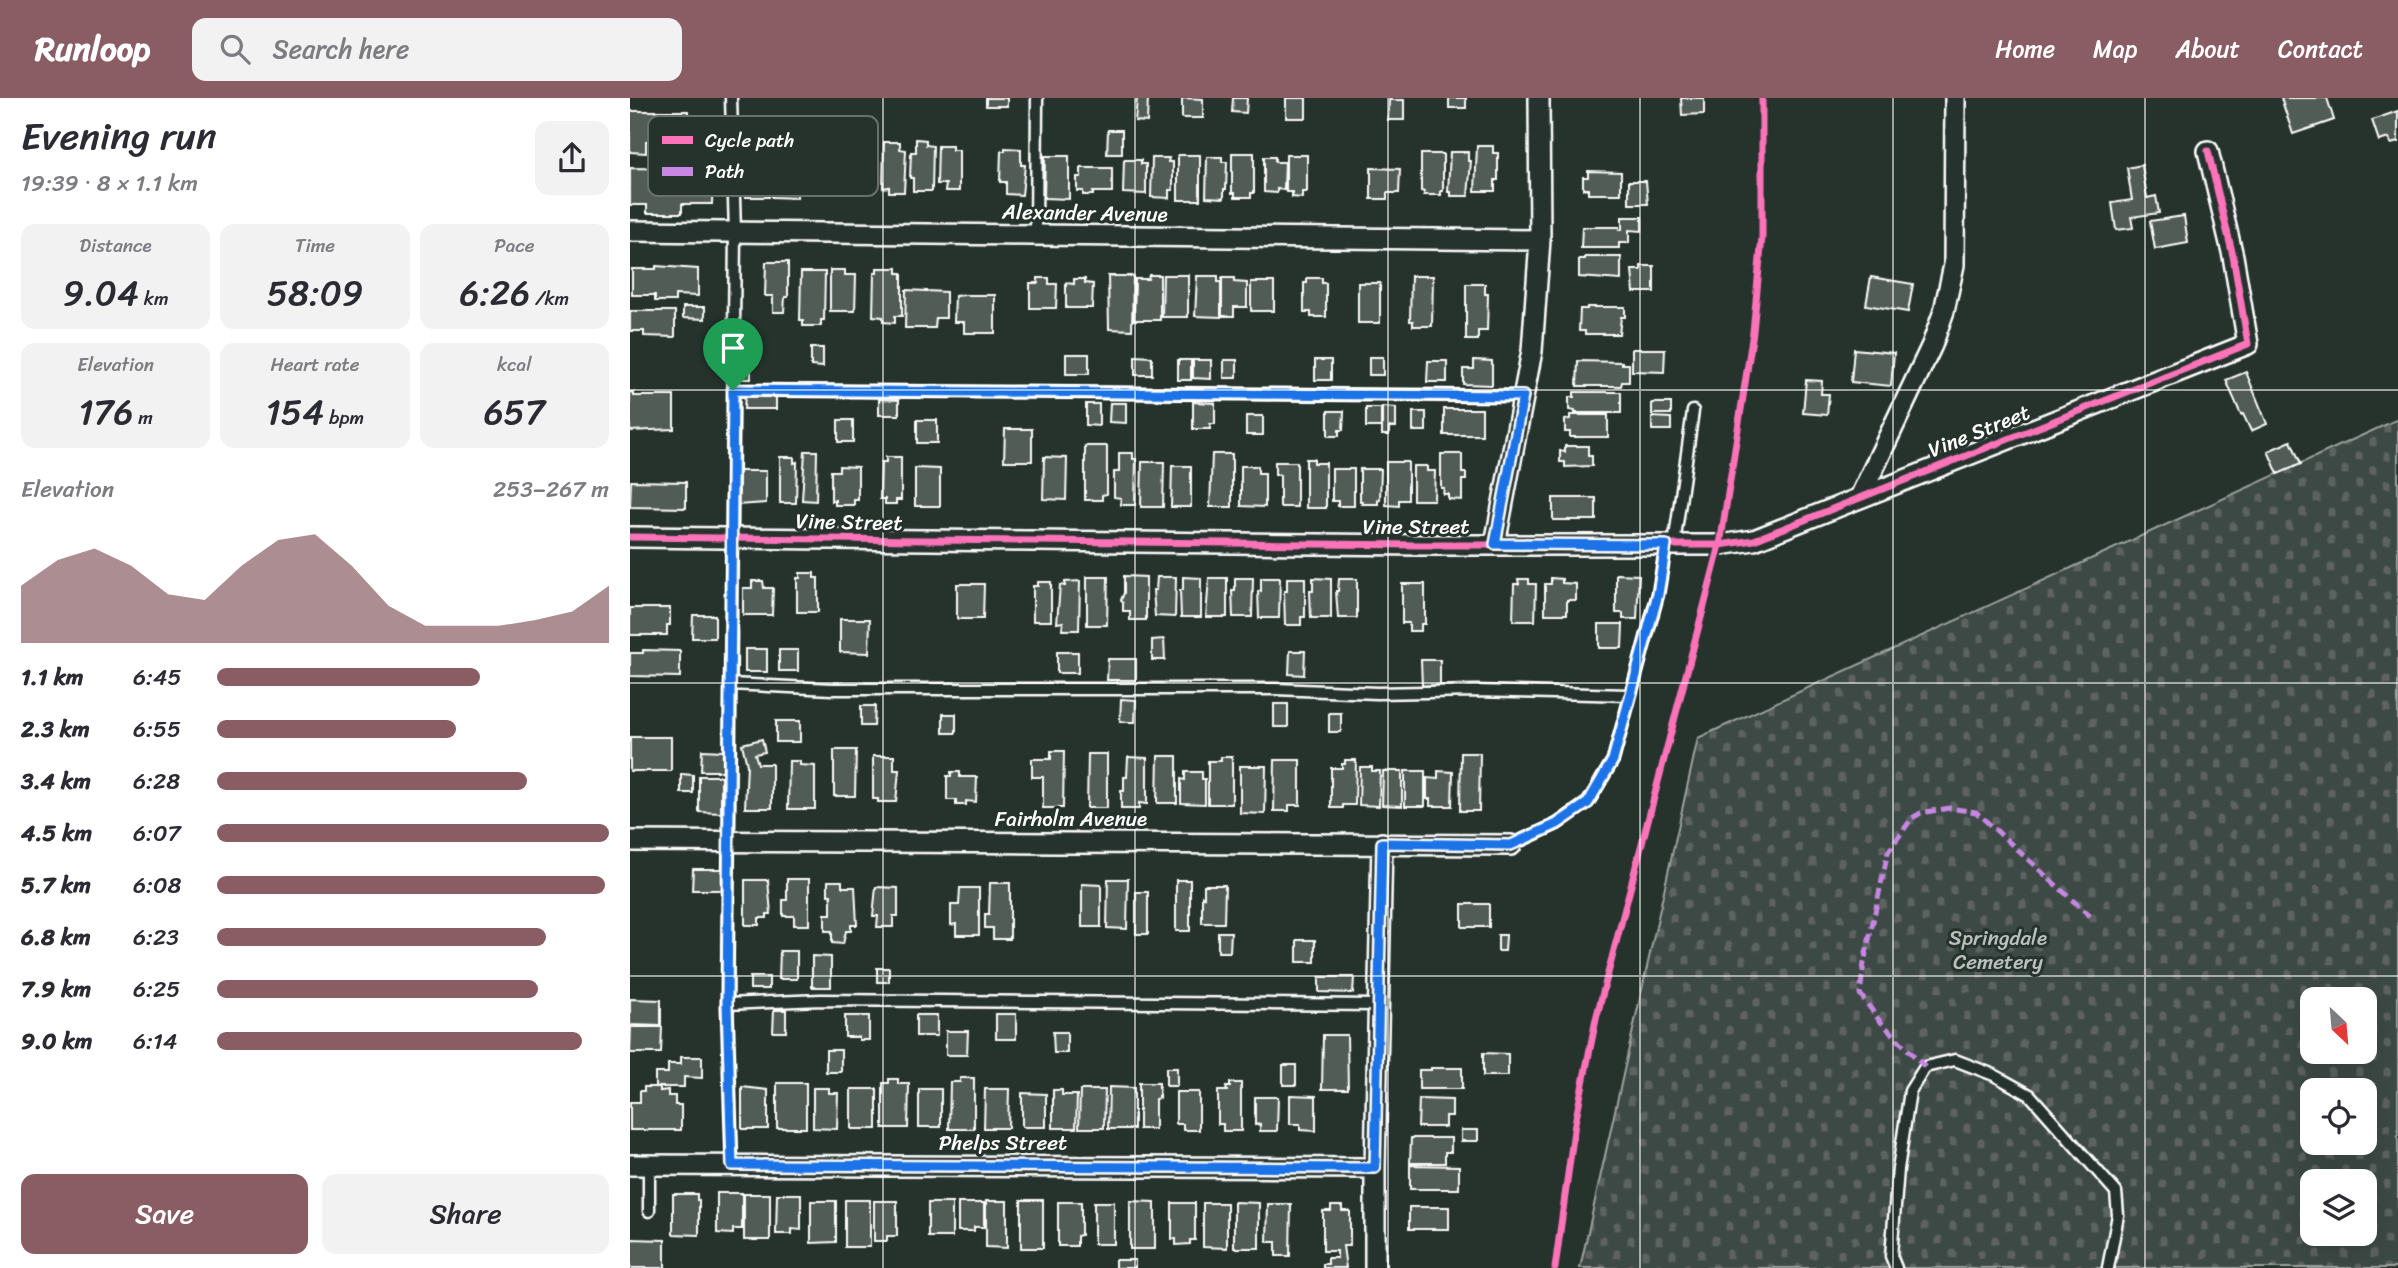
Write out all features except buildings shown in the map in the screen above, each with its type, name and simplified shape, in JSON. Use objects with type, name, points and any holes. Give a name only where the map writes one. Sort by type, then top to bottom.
[{"type":"street","points":[[1495,544],[1532,351],[1540,240],[1539,98]]},
{"type":"street","points":[[1860,497],[1932,345],[1944,311],[1954,265],[1955,98]]},
{"type":"street","name":"Vine Street","points":[[630,537],[1407,545],[1720,545],[1754,540],[2248,344],[2233,256],[2208,151]]},
{"type":"street","name":"Alexander Avenue","points":[[630,231],[1540,240]]},
{"type":"street","name":"Fairholm Avenue","points":[[630,841],[1511,845]]},
{"type":"street","points":[[1375,1268],[1382,843]]},
{"type":"street","name":"Phelps Street","points":[[640,1165],[1375,1168]]},
{"type":"lane","points":[[731,98],[732,116]]},
{"type":"lane","points":[[1036,235],[1037,98]]},
{"type":"lane","points":[[732,1165],[727,1004],[734,196]]},
{"type":"lane","points":[[733,390],[1523,396]]},
{"type":"lane","points":[[1511,845],[1557,824],[1588,803],[1613,760],[1670,545],[1693,411]]},
{"type":"lane","points":[[730,684],[832,688],[1262,689],[1377,693],[1476,691],[1629,695]]},
{"type":"lane","points":[[727,1004],[821,1000],[1379,1005]]},
{"type":"lane","points":[[1895,1268],[1891,1256],[1898,1169],[1910,1091],[1925,1067],[1955,1060],[1994,1075],[2029,1095],[2116,1192],[2118,1215],[2108,1268]]},
{"type":"lane","points":[[640,1165],[649,1211]]},
{"type":"green space","name":"Springdale Cemetery","points":[[2398,419],[2398,1268],[1580,1268],[1698,738]]},
{"type":"marked path","points":[[1925,1067],[1879,1020],[1860,994],[1888,852],[1912,818],[1921,813],[1949,808],[1976,812],[2091,917]]},
{"type":"cycle path","points":[[1555,1268],[1575,1123],[1596,1019],[1720,545],[1753,332],[1762,237],[1762,98]]},
{"type":"cycle path","points":[[630,537],[1421,545],[1720,545],[1754,540],[2248,344],[2233,256],[2208,151]]},
{"type":"route","points":[[733,390],[1523,396],[1495,544],[1666,545],[1658,594],[1613,760],[1588,803],[1557,824],[1511,845],[1382,843],[1375,1168],[732,1165],[727,1004],[733,390]]}]
